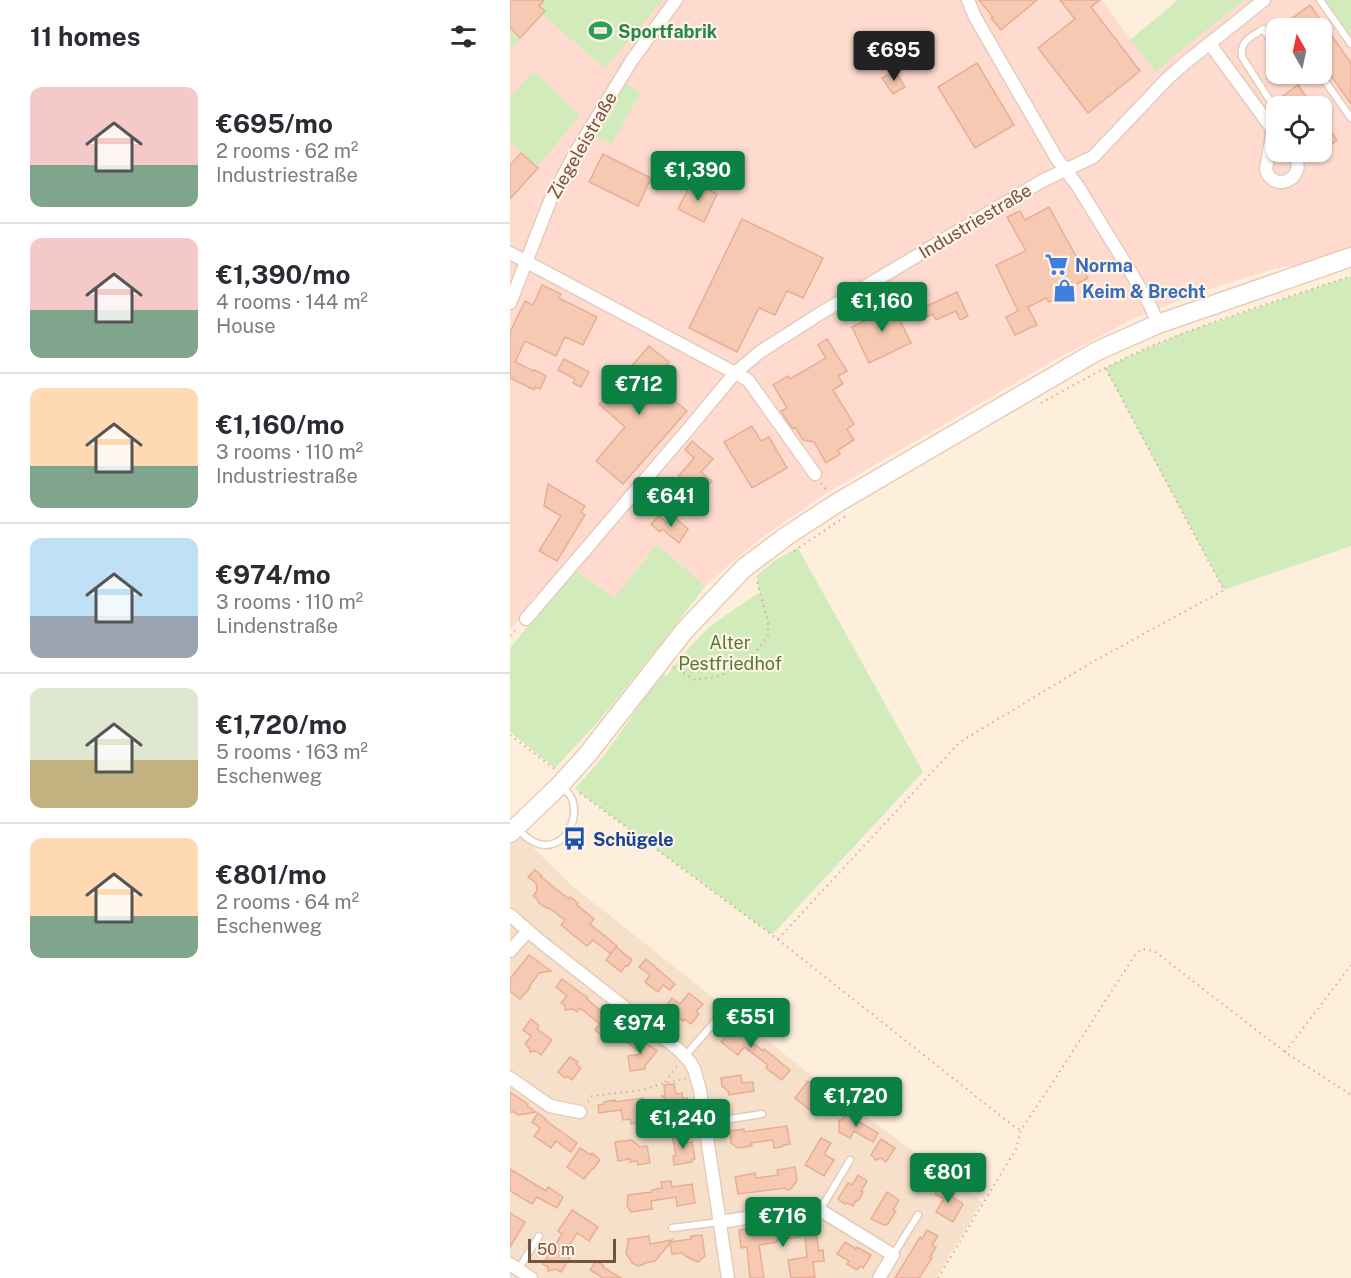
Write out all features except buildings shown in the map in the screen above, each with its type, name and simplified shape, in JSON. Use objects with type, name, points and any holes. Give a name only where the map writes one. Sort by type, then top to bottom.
[{"type":"street","name":"Ziegeleistraße","points":[[510,303],[550,201],[576,152],[632,60],[676,0]]},
{"type":"street","points":[[968,0],[981,27],[1057,159],[1077,185],[1127,266],[1150,305],[1158,324]]},
{"type":"street","name":"Industriestraße","points":[[526,619],[735,373],[760,352],[820,313],[1042,181],[1093,157],[1167,79],[1264,0]]},
{"type":"street","points":[[1210,44],[1266,120]]},
{"type":"street","points":[[1268,162],[1267,175],[1279,182],[1292,178],[1296,173],[1296,162]]},
{"type":"street","points":[[510,253],[748,380],[815,474]]},
{"type":"street","points":[[513,830],[565,785],[685,630],[744,568],[788,535],[837,503],[1088,356],[1158,324],[1351,257]]},
{"type":"street","points":[[510,915],[669,1041],[690,1062],[697,1078],[705,1123],[728,1278]]},
{"type":"street","points":[[510,951],[528,931]]},
{"type":"street","points":[[510,1078],[550,1106],[580,1112]]},
{"type":"street","points":[[720,1222],[807,1209],[820,1210],[893,1255],[879,1278]]},
{"type":"street","points":[[514,1267],[531,1278]]},
{"type":"lane","points":[[1320,0],[1351,44]]},
{"type":"lane","points":[[1266,33],[1263,29],[1244,43],[1241,48],[1242,57],[1267,96]]},
{"type":"lane","points":[[1327,84],[1351,118]]},
{"type":"lane","points":[[1297,166],[1299,162]]},
{"type":"lane","points":[[513,830],[538,844],[552,844],[559,841],[569,831],[573,822],[574,806],[565,785]]},
{"type":"lane","points":[[685,1056],[726,1009]]},
{"type":"lane","points":[[705,1123],[762,1114]]},
{"type":"lane","points":[[820,1210],[850,1160]]},
{"type":"lane","points":[[893,1255],[918,1215]]},
{"type":"lane","points":[[672,1228],[720,1222]]},
{"type":"lane","points":[[514,1267],[539,1236]]},
{"type":"path","points":[[1042,402],[1105,368],[1173,337],[1351,276]]},
{"type":"path","points":[[778,939],[960,742],[1089,664],[1224,590],[1111,378]]},
{"type":"path","points":[[790,553],[857,510]]},
{"type":"path","points":[[668,664],[695,680],[720,676],[744,663],[768,635],[768,621],[756,576]]},
{"type":"path","points":[[510,735],[565,785],[778,939],[1021,1130]]},
{"type":"path","points":[[938,1278],[1016,1149],[1021,1130],[1135,955],[1142,949],[1154,951],[1285,1052],[1351,1095]]},
{"type":"path","points":[[1285,1052],[1351,965]]},
{"type":"path","points":[[664,1083],[685,1056]]},
{"type":"path","points":[[580,1112],[592,1096],[643,1090],[664,1083],[697,1078]]},
{"type":"shaded area","points":[[510,0],[1102,0],[1156,72],[1244,0],[1324,0],[1351,35],[1351,250],[1314,262],[1274,269],[1203,291],[1135,318],[1051,362],[825,494],[760,539],[705,586],[657,544],[614,598],[522,617],[510,630]]},
{"type":"shaded area","points":[[510,825],[570,884],[826,1087],[982,1202],[936,1278],[510,1278]]},
{"type":"green space","name":"Sportfabrik","points":[[510,0],[663,0],[605,68],[543,15],[513,47],[510,44]]},
{"type":"green space","points":[[1178,0],[1244,0],[1156,72],[1130,40]]},
{"type":"green space","points":[[1324,0],[1351,0],[1351,35]]},
{"type":"green space","points":[[533,71],[580,115],[538,166],[510,142],[510,93],[512,95]]},
{"type":"green space","points":[[625,83],[641,92],[612,144],[595,137]]},
{"type":"green space","points":[[1351,276],[1351,546],[1224,590],[1105,368],[1183,333]]},
{"type":"green space","points":[[657,544],[705,586],[597,723],[555,768],[510,732],[510,648],[575,570],[614,598]]},
{"type":"green space","name":"Alter Pestfriedhof","points":[[798,548],[923,772],[772,935],[575,789],[606,753],[662,673],[666,676],[709,627],[755,595],[760,594],[756,576],[774,561]]},
{"type":"place","name":"Sportfabrik","points":[[600,31]]},
{"type":"place","name":"Norma","points":[[1057,265]]},
{"type":"place","name":"Keim & Brecht","points":[[1064,291]]},
{"type":"place","name":"Schügele","points":[[575,839]]}]
